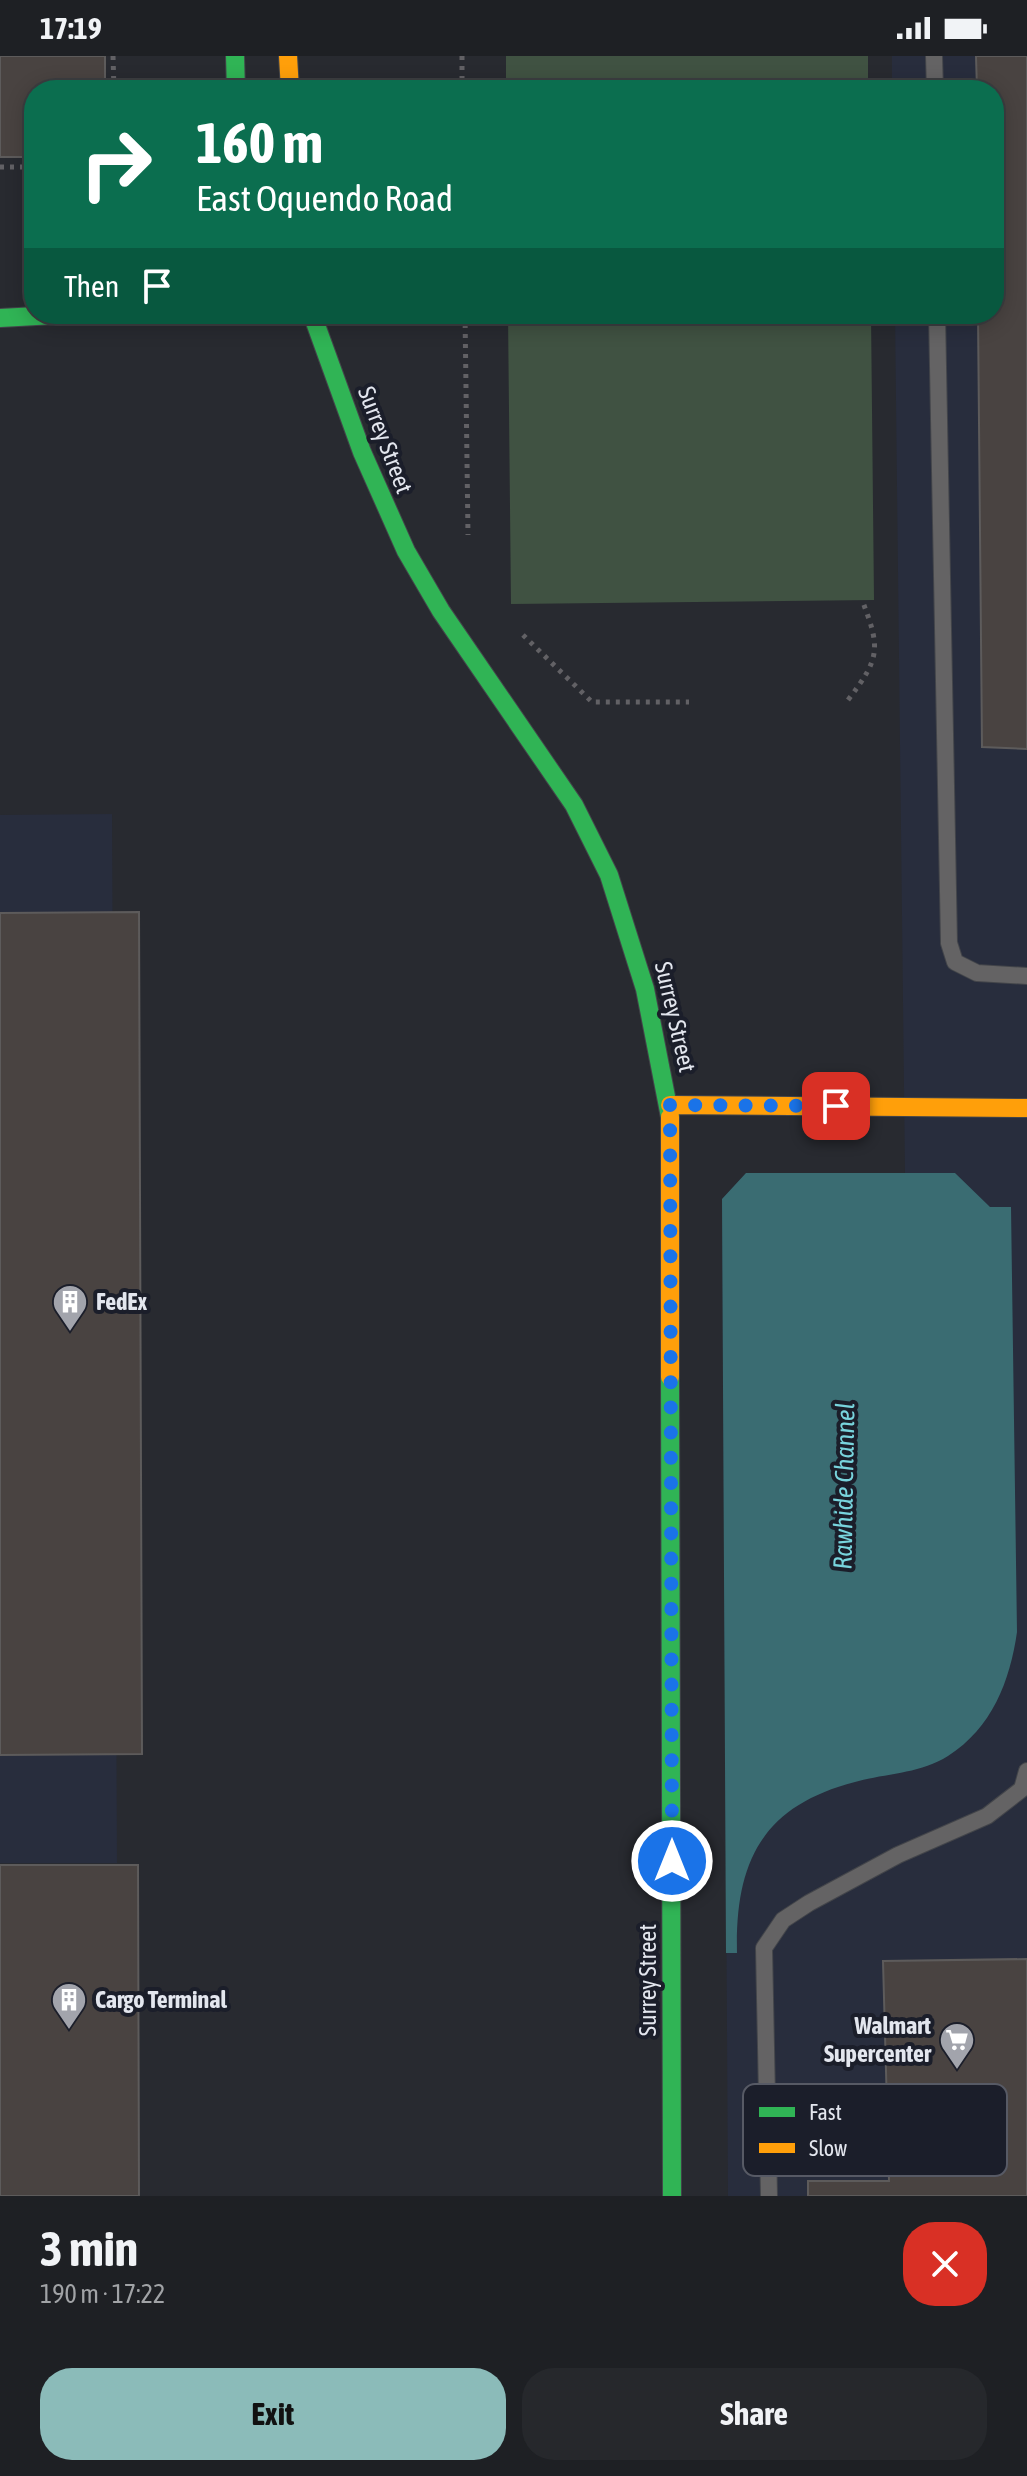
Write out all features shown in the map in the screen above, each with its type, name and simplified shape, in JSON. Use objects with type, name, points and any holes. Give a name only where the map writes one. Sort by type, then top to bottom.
[{"type":"street","points":[[235,56],[236,80]]},
{"type":"street","points":[[288,56],[289,80]]},
{"type":"street","points":[[0,318],[24,317]]},
{"type":"street","name":"Surrey Street","points":[[316,324],[378,496],[404,546],[469,653],[576,808],[617,900],[643,974],[670,1105],[672,2196]]},
{"type":"street","points":[[670,1105],[1027,1108]]},
{"type":"lane","points":[[934,56],[935,80]]},
{"type":"lane","points":[[937,324],[949,943],[955,962],[977,973],[1027,976]]},
{"type":"lane","points":[[767,2084],[764,1948],[783,1920],[898,1855],[987,1816],[1022,1789],[1027,1771]]},
{"type":"lane","points":[[769,2176],[769,2196]]},
{"type":"path","points":[[113,56],[114,80]]},
{"type":"path","points":[[462,56],[462,80]]},
{"type":"path","points":[[0,167],[24,167]]},
{"type":"path","points":[[465,324],[468,535]]},
{"type":"path","points":[[848,700],[873,666],[878,647],[862,600]]},
{"type":"path","points":[[523,635],[592,702],[689,702]]},
{"type":"shaded area","points":[[892,56],[1027,56],[1027,2196],[728,2196],[722,1199],[746,1173],[905,1173],[895,324],[1004,324],[1004,80],[892,80]]},
{"type":"shaded area","name":"FedEx","points":[[112,814],[117,1863],[0,1863],[0,815]]},
{"type":"green space","points":[[506,56],[868,56],[868,80],[506,80]]},
{"type":"green space","points":[[508,324],[871,324],[874,600],[511,604]]},
{"type":"water","name":"Rawhide Channel","points":[[746,1173],[955,1173],[990,1207],[1011,1207],[1017,1632],[1004,1685],[996,1702],[963,1745],[926,1766],[855,1782],[823,1793],[797,1806],[776,1823],[760,1842],[749,1865],[742,1891],[737,1953],[726,1953],[722,1199]]},
{"type":"building","points":[[0,56],[105,56],[105,80],[24,80],[24,157],[0,157]]},
{"type":"building","points":[[976,56],[1027,56],[1027,749],[982,747],[978,324],[1004,324],[1004,80],[977,80]]},
{"type":"building","name":"FedEx","points":[[139,912],[142,1754],[0,1755],[0,913]]},
{"type":"building","name":"Cargo Terminal","points":[[0,1865],[138,1865],[139,2196],[0,2196]]},
{"type":"building","name":"Walmart Supercenter","points":[[1027,1959],[1027,2196],[808,2196],[808,2181],[889,2181],[889,2176],[1007,2176],[1007,2084],[886,2084],[883,1961]]},
{"type":"traffic: fast","points":[[235,56],[236,80]]},
{"type":"traffic: fast","points":[[0,318],[24,317]]},
{"type":"traffic: fast","points":[[316,324],[362,452],[406,551],[441,611],[574,805],[609,875],[645,989],[670,1117]]},
{"type":"traffic: fast","points":[[670,1377],[672,2196]]},
{"type":"traffic: slow","points":[[288,56],[289,80]]},
{"type":"traffic: slow","points":[[670,1105],[1027,1108]]},
{"type":"traffic: slow","points":[[670,1117],[670,1377]]},
{"type":"place","name":"FedEx","points":[[70,1333]]},
{"type":"place","name":"Cargo Terminal","points":[[69,2031]]},
{"type":"place","name":"Walmart Supercenter","points":[[957,2071]]},
{"type":"route","points":[[672,1861],[670,1105],[836,1106]]}]
